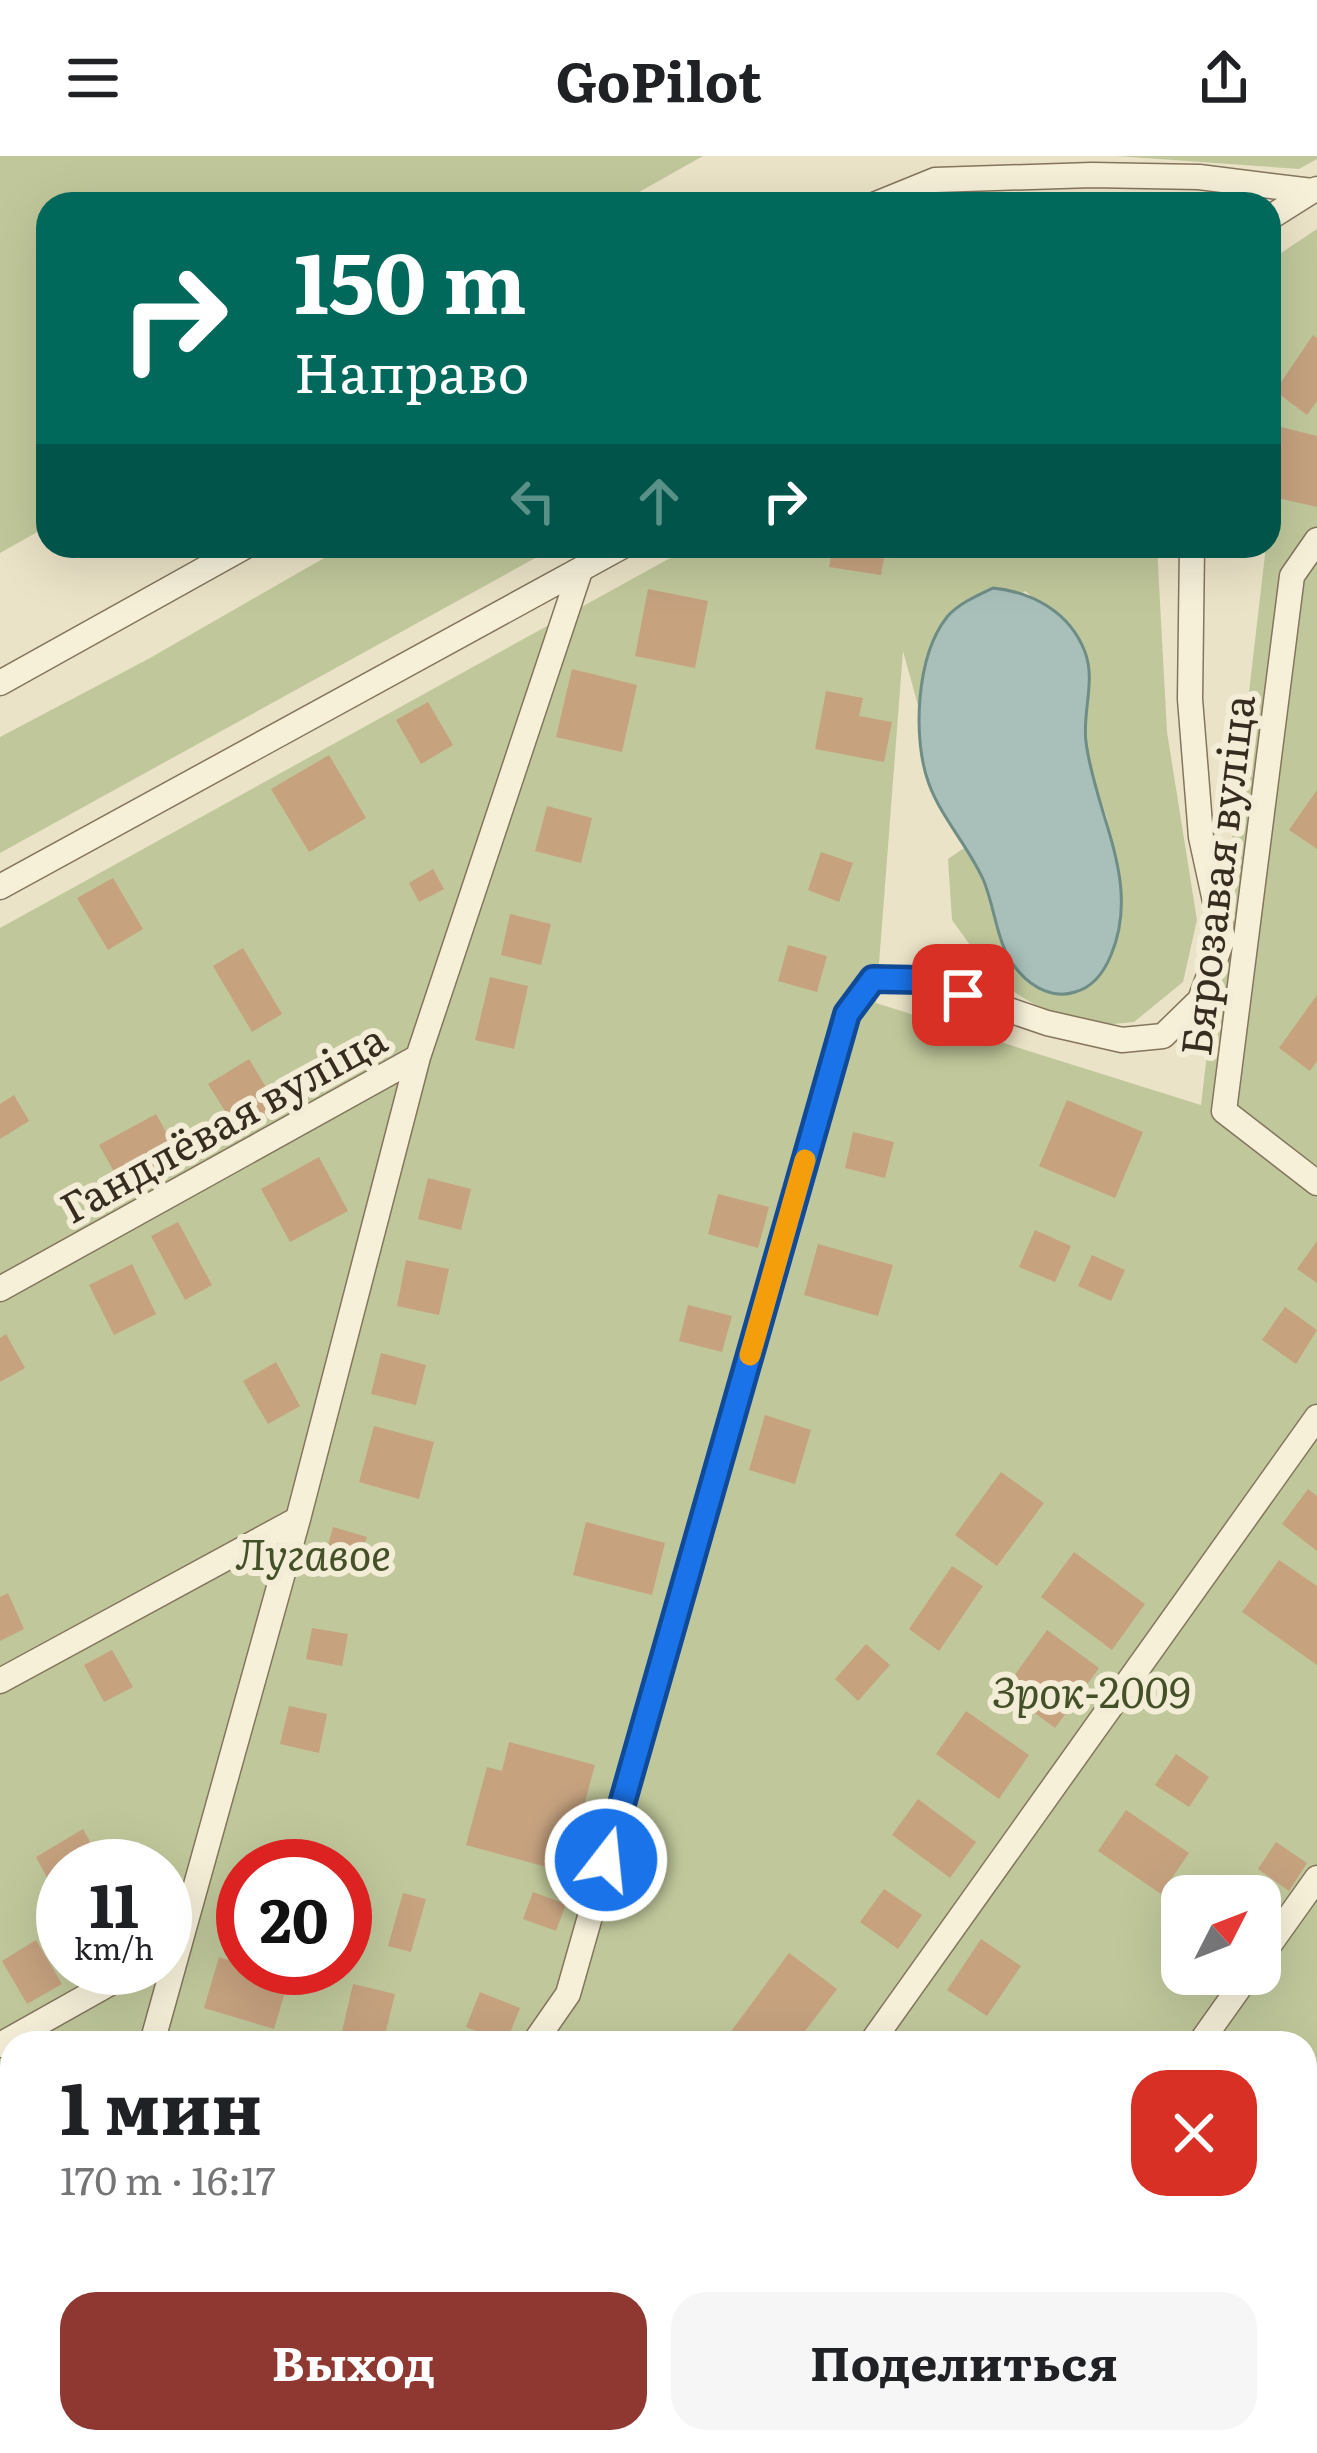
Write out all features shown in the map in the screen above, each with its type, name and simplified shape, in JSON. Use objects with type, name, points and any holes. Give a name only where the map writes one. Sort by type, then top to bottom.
[{"type":"lane","points":[[906,192],[935,180],[1047,176],[1199,177],[1315,190]]},
{"type":"lane","points":[[1281,211],[1315,190]]},
{"type":"lane","name":"Бярозавая вуліца","points":[[1317,540],[1292,576],[1224,1111],[1317,1183]]},
{"type":"lane","points":[[0,683],[224,558]]},
{"type":"lane","points":[[0,886],[602,558]]},
{"type":"lane","points":[[542,2031],[568,1994],[847,1014],[873,979],[921,980],[1047,1023],[1122,1040],[1163,1036],[1200,1000],[1222,938],[1201,837],[1190,699],[1192,558]]},
{"type":"lane","points":[[192,1885],[298,1519],[418,1057],[580,571]]},
{"type":"lane","name":"Гандлёвая вуліца","points":[[0,1289],[418,1057]]},
{"type":"lane","points":[[881,2031],[1317,1417]]},
{"type":"lane","points":[[0,1682],[298,1519]]},
{"type":"lane","points":[[1281,1929],[1317,1878]]},
{"type":"lane","points":[[25,2031],[89,1995]]},
{"type":"lane","points":[[155,2031],[163,1995]]},
{"type":"lane","points":[[1209,2031],[1234,1995]]},
{"type":"green space","points":[[0,156],[703,156],[639,192],[36,192],[36,533],[0,553]]},
{"type":"green space","points":[[1116,156],[1317,156],[1317,159],[1299,169]]},
{"type":"green space","points":[[1317,229],[1317,2031],[0,2031],[0,928],[670,558],[1158,558],[1167,732],[1197,920],[1183,982],[1134,1022],[1102,1025],[1052,1015],[996,981],[952,920],[948,859],[967,846],[986,885],[1005,950],[1123,902],[1085,735],[1089,675],[1085,652],[1072,629],[1025,591],[924,675],[919,709],[903,651],[876,1003],[1201,1105],[1265,558],[1281,558],[1281,253]]},
{"type":"green space","points":[[324,558],[535,558],[0,853],[0,737]]},
{"type":"water","points":[[993,588],[1035,599],[1060,615],[1078,638],[1088,663],[1086,742],[1114,848],[1121,901],[1119,928],[1105,967],[1088,987],[1067,994],[1037,987],[1011,962],[983,879],[934,796],[924,766],[920,698],[929,653],[947,617]]},
{"type":"building","points":[[1313,335],[1317,338],[1317,401],[1307,415],[1281,396],[1281,382]]},
{"type":"building","points":[[1281,427],[1317,436],[1317,507],[1281,499]]},
{"type":"building","points":[[831,558],[884,558],[881,575],[829,567]]},
{"type":"building","points":[[648,589],[708,601],[695,668],[635,656]]},
{"type":"building","points":[[572,669],[637,685],[622,752],[556,737]]},
{"type":"building","points":[[826,691],[863,698],[859,716],[892,722],[884,762],[815,749]]},
{"type":"building","points":[[428,702],[453,745],[421,764],[396,720]]},
{"type":"building","points":[[329,755],[366,818],[309,852],[271,789]]},
{"type":"building","points":[[1317,790],[1317,849],[1289,830]]},
{"type":"building","points":[[547,806],[592,818],[581,863],[535,851]]},
{"type":"building","points":[[821,852],[853,863],[839,902],[808,890]]},
{"type":"building","points":[[433,869],[444,889],[419,902],[409,883]]},
{"type":"building","points":[[113,878],[143,929],[108,950],[77,898]]},
{"type":"building","points":[[510,914],[551,924],[541,965],[501,955]]},
{"type":"building","points":[[788,945],[827,956],[817,992],[778,981]]},
{"type":"building","points":[[243,948],[282,1014],[252,1032],[213,966]]},
{"type":"building","points":[[490,977],[528,986],[514,1049],[475,1040]]},
{"type":"building","points":[[1317,995],[1317,1061],[1310,1071],[1279,1048]]},
{"type":"building","points":[[249,1059],[277,1105],[237,1130],[208,1084]]},
{"type":"building","points":[[14,1095],[29,1121],[0,1139],[0,1104]]},
{"type":"building","points":[[1067,1100],[1143,1132],[1115,1198],[1039,1166]]},
{"type":"building","points":[[156,1114],[184,1164],[127,1195],[99,1145]]},
{"type":"building","points":[[853,1132],[894,1142],[885,1178],[845,1168]]},
{"type":"building","points":[[319,1157],[348,1211],[290,1242],[261,1189]]},
{"type":"building","points":[[428,1178],[471,1189],[461,1230],[418,1219]]},
{"type":"building","points":[[718,1194],[769,1207],[758,1248],[708,1234]]},
{"type":"building","points":[[178,1222],[212,1285],[185,1300],[151,1236]]},
{"type":"building","points":[[1035,1230],[1071,1246],[1055,1282],[1019,1267]]},
{"type":"building","points":[[1317,1241],[1317,1283],[1297,1269]]},
{"type":"building","points":[[818,1244],[893,1265],[878,1316],[804,1295]]},
{"type":"building","points":[[1092,1255],[1125,1270],[1111,1301],[1078,1286]]},
{"type":"building","points":[[406,1260],[449,1269],[439,1315],[397,1306]]},
{"type":"building","points":[[132,1264],[156,1314],[114,1335],[89,1285]]},
{"type":"building","points":[[688,1305],[732,1316],[722,1352],[679,1341]]},
{"type":"building","points":[[1285,1307],[1317,1330],[1296,1364],[1262,1340]]},
{"type":"building","points":[[6,1334],[25,1368],[0,1382],[0,1338]]},
{"type":"building","points":[[381,1353],[426,1365],[416,1405],[371,1394]]},
{"type":"building","points":[[276,1362],[300,1406],[268,1424],[243,1381]]},
{"type":"building","points":[[765,1415],[811,1430],[795,1484],[749,1470]]},
{"type":"building","points":[[374,1426],[434,1442],[419,1499],[359,1482]]},
{"type":"building","points":[[1001,1472],[1044,1503],[997,1566],[955,1535]]},
{"type":"building","points":[[1308,1489],[1317,1496],[1317,1551],[1282,1524]]},
{"type":"building","points":[[586,1522],[665,1543],[652,1595],[573,1575]]},
{"type":"building","points":[[333,1527],[367,1537],[356,1575],[322,1566]]},
{"type":"building","points":[[1074,1552],[1145,1604],[1112,1650],[1041,1597]]},
{"type":"building","points":[[1279,1560],[1317,1586],[1317,1665],[1242,1612]]},
{"type":"building","points":[[952,1566],[983,1586],[939,1651],[909,1629]]},
{"type":"building","points":[[8,1593],[24,1629],[0,1641],[0,1597]]},
{"type":"building","points":[[312,1628],[348,1634],[342,1666],[306,1659]]},
{"type":"building","points":[[1047,1630],[1099,1668],[1055,1728],[1004,1690]]},
{"type":"building","points":[[866,1644],[890,1665],[858,1701],[835,1679]]},
{"type":"building","points":[[112,1650],[133,1687],[104,1702],[84,1665]]},
{"type":"building","points":[[289,1706],[327,1714],[319,1753],[280,1744]]},
{"type":"building","points":[[966,1711],[1029,1755],[999,1799],[936,1754]]},
{"type":"building","points":[[509,1742],[595,1765],[574,1842],[555,1837],[547,1867],[466,1845],[487,1767],[502,1771]]},
{"type":"building","points":[[1176,1754],[1209,1777],[1189,1807],[1155,1785]]},
{"type":"building","points":[[918,1799],[976,1842],[950,1878],[892,1835]]},
{"type":"building","points":[[1126,1810],[1189,1853],[1174,1875],[1161,1875],[1161,1894],[1098,1851]]},
{"type":"building","points":[[83,1829],[88,1839],[66,1839]]},
{"type":"building","points":[[1276,1842],[1307,1863],[1289,1891],[1281,1885],[1281,1875],[1266,1875],[1258,1869]]},
{"type":"building","points":[[884,1889],[922,1915],[898,1949],[860,1922]]},
{"type":"building","points":[[533,1892],[566,1904],[556,1931],[523,1919]]},
{"type":"building","points":[[403,1893],[426,1899],[411,1952],[388,1946]]},
{"type":"building","points":[[981,1939],[1021,1966],[987,2016],[947,1990]]},
{"type":"building","points":[[36,1940],[36,1995],[43,1995],[27,2004],[2,1961]]},
{"type":"building","points":[[789,1953],[837,1989],[805,2031],[732,2030]]},
{"type":"building","points":[[216,1967],[216,1995],[284,1995],[274,2029],[204,2008]]},
{"type":"building","points":[[372,1989],[395,1994],[386,2031],[342,2031],[350,1995],[372,1995]]},
{"type":"building","points":[[480,1992],[520,2008],[511,2031],[466,2027]]},
{"type":"slow traffic","points":[[750,1355],[805,1160]]},
{"type":"route","points":[[606,1860],[847,1014],[873,979],[921,980],[963,995]]},
{"type":"park label","name":"Лугавое","points":[[313,1552]]},
{"type":"park label","name":"Зрок-2009","points":[[1091,1690]]}]
